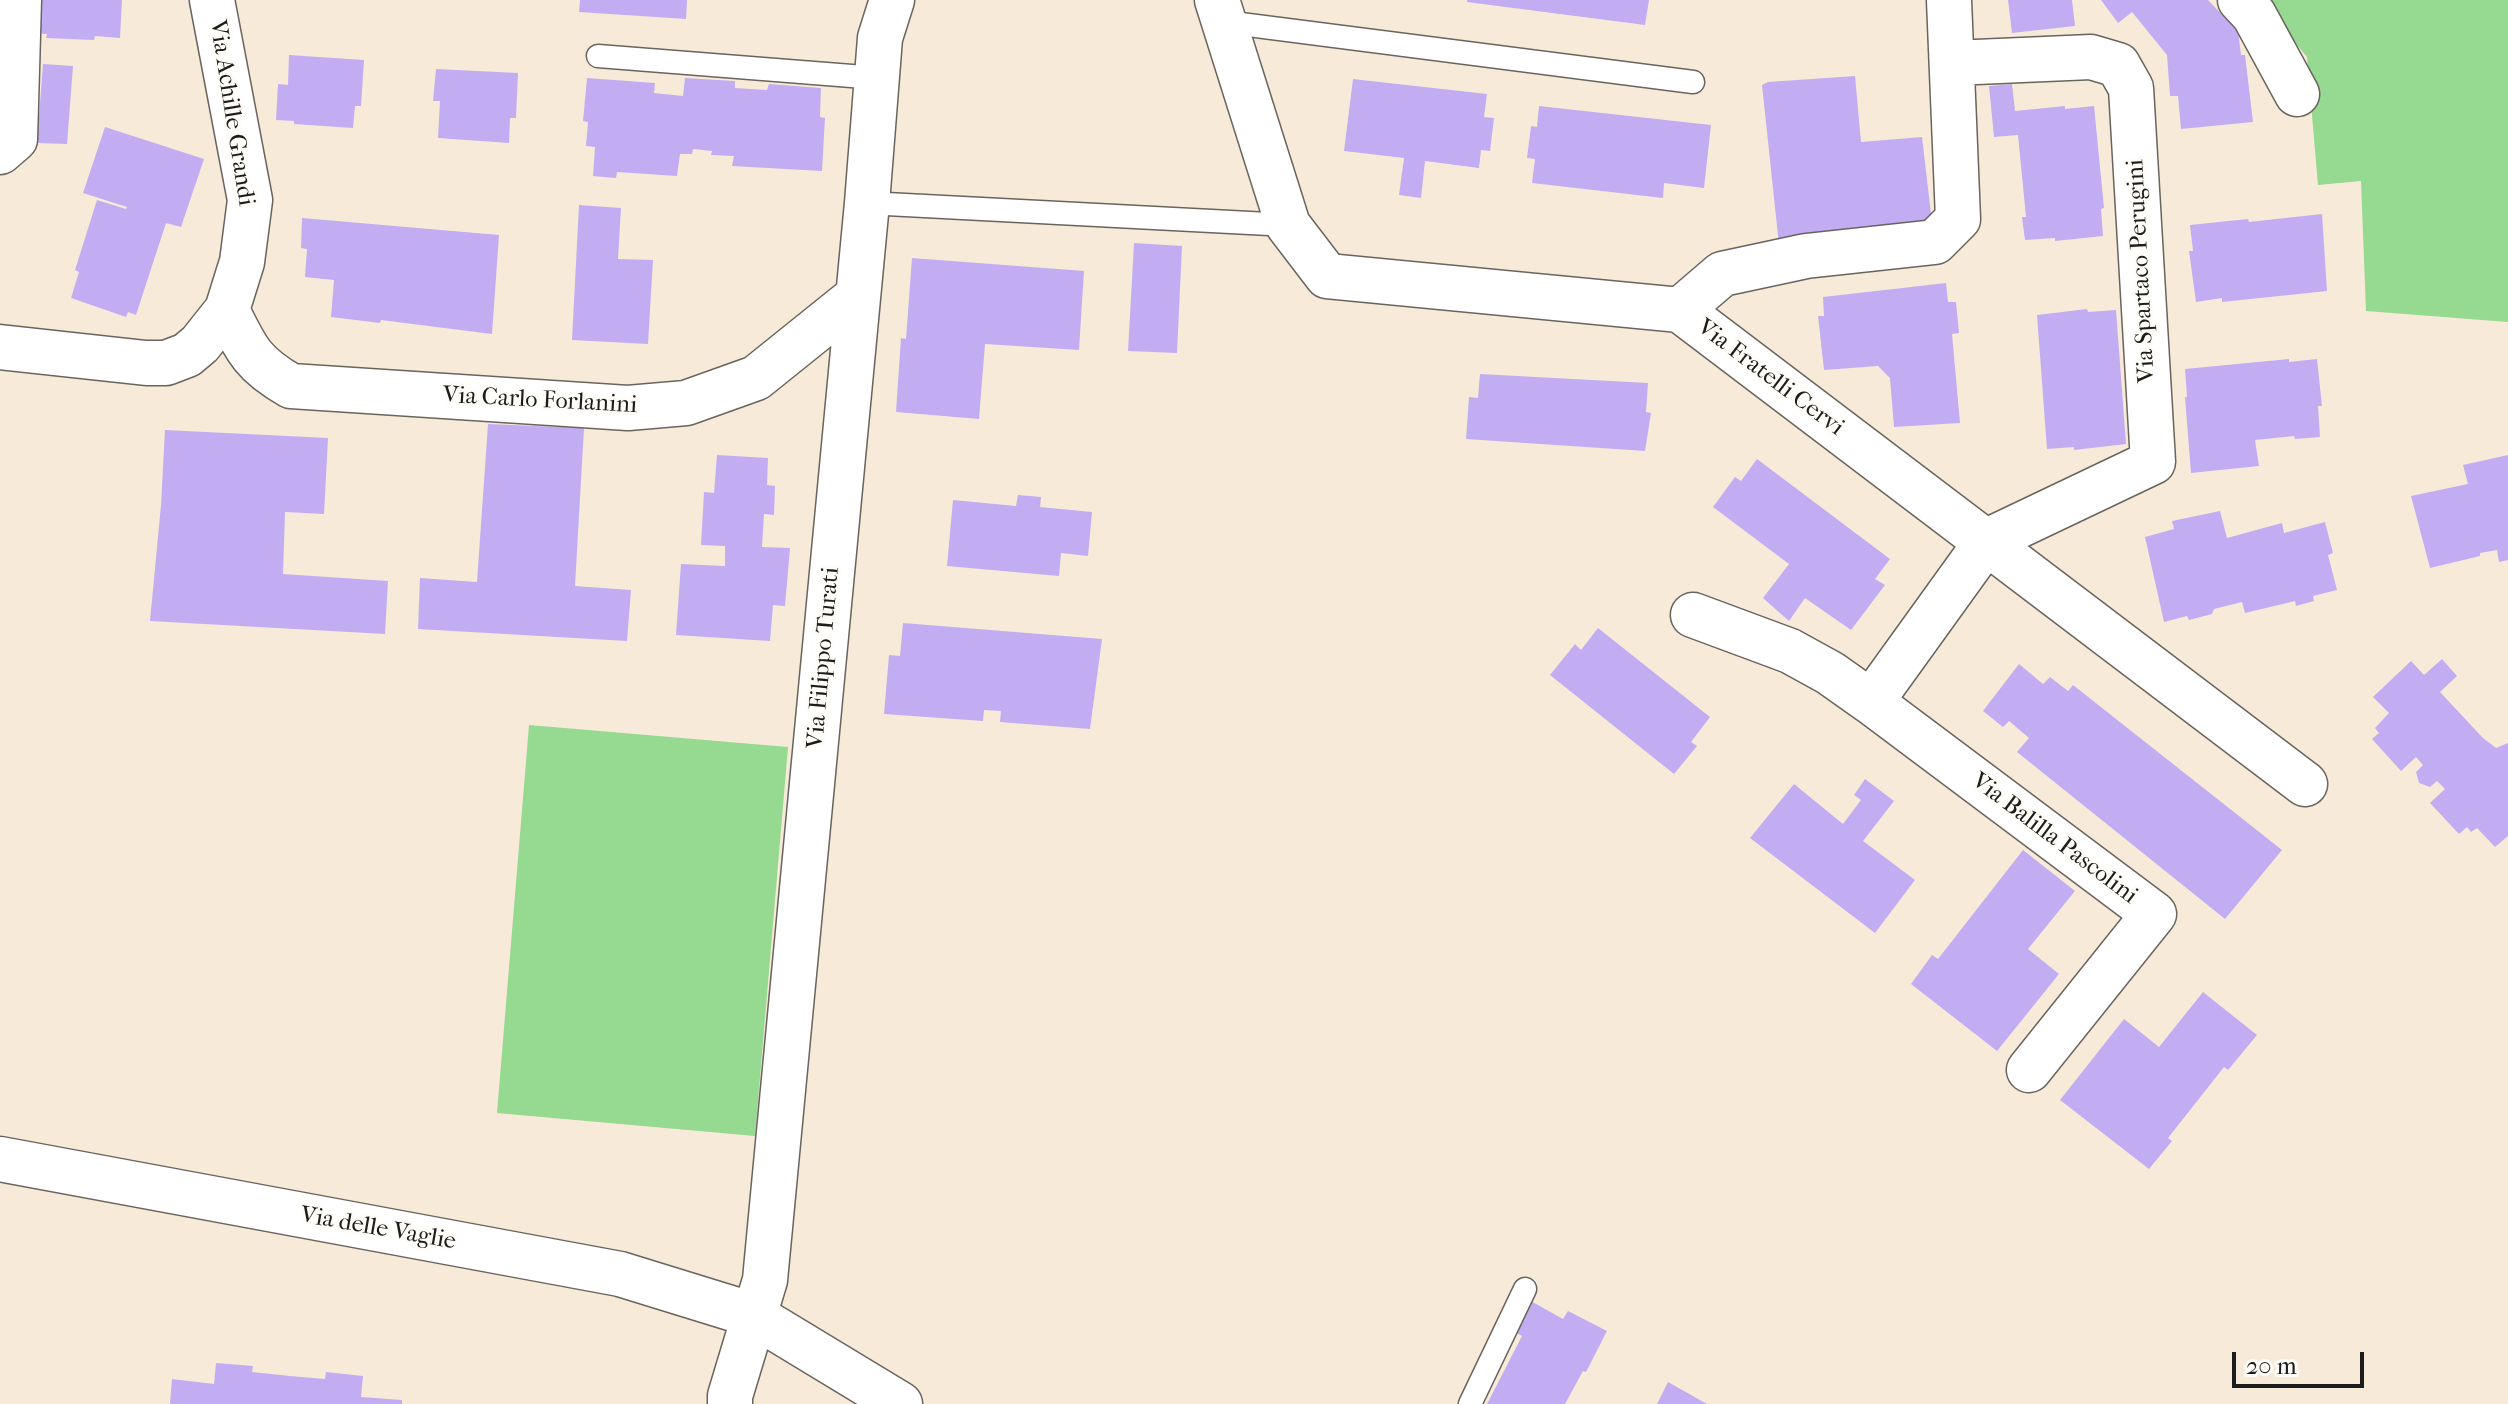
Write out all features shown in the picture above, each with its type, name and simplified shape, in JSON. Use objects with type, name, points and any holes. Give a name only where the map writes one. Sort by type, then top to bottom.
[{"type":"street","points":[[0,152],[15,139],[19,0]]},
{"type":"street","name":"Via Achille Grandi","points":[[0,347],[166,363],[187,355],[200,344],[227,310],[242,262],[250,200],[212,0]]},
{"type":"street","name":"Via Filippo Turati","points":[[730,1404],[765,1280],[880,38],[892,0]]},
{"type":"street","points":[[1680,310],[1722,274],[1806,256],[1935,242],[1958,219],[1949,0]]},
{"type":"street","points":[[2240,0],[2254,15],[2297,94]]},
{"type":"street","name":"Via Fratelli Cervi","points":[[1221,11],[1288,225],[1327,276],[1680,310],[2305,784]]},
{"type":"street","name":"Via Spartaco Perugini","points":[[1953,63],[2091,57],[2118,65],[2131,88],[2153,462],[1987,541]]},
{"type":"street","name":"Via Carlo Forlanini","points":[[227,310],[248,353],[269,374],[291,386],[628,408],[686,403],[756,378],[858,296]]},
{"type":"street","points":[[1871,702],[1987,541]]},
{"type":"street","name":"Via Balilla Pascolini","points":[[1693,615],[1790,651],[1830,673],[2154,914],[2029,1070]]},
{"type":"street","name":"Via delle Vaglie","points":[[0,1159],[620,1274],[753,1315],[900,1404]]},
{"type":"lane","points":[[1221,11],[1693,82]]},
{"type":"lane","points":[[598,56],[877,78]]},
{"type":"lane","points":[[867,203],[1288,225]]},
{"type":"lane","points":[[1470,1404],[1525,1289]]},
{"type":"green space","points":[[2259,0],[2508,0],[2508,322],[2366,311],[2361,181],[2318,185],[2307,57]]},
{"type":"green space","points":[[529,725],[788,747],[755,1136],[497,1113]]},
{"type":"building","points":[[34,0],[122,0],[120,38],[46,38],[47,34],[32,33]]},
{"type":"building","points":[[580,0],[687,0],[686,19],[579,12]]},
{"type":"building","points":[[1467,0],[1649,0],[1645,25]]},
{"type":"building","points":[[2008,0],[2072,0],[2075,26],[2012,33]]},
{"type":"building","points":[[2101,0],[2208,0],[2238,31],[2241,55],[2245,55],[2253,122],[2181,129],[2178,96],[2170,96],[2167,55],[2132,12],[2118,23]]},
{"type":"building","points":[[289,55],[364,60],[361,106],[355,106],[353,128],[276,120],[278,84],[288,85]]},
{"type":"building","points":[[43,64],[73,66],[67,144],[37,143]]},
{"type":"building","points":[[436,69],[518,73],[516,118],[510,118],[509,143],[438,138],[440,101],[433,101]]},
{"type":"building","points":[[1855,76],[1861,142],[1922,137],[1933,231],[1779,245],[1762,85],[1768,82]]},
{"type":"building","points":[[587,78],[655,83],[654,93],[683,96],[685,78],[735,81],[735,88],[767,90],[769,84],[821,88],[820,117],[825,118],[822,171],[732,166],[734,156],[711,155],[712,151],[693,149],[692,154],[680,154],[677,176],[617,172],[616,178],[593,176],[595,147],[586,146],[588,122],[583,121]]},
{"type":"building","points":[[1353,79],[1487,94],[1484,117],[1494,118],[1490,151],[1481,150],[1479,168],[1425,161],[1421,198],[1399,195],[1404,158],[1344,151]]},
{"type":"building","points":[[2012,84],[2015,111],[2094,106],[2104,208],[2101,209],[2103,236],[2055,241],[2055,238],[2025,240],[2022,217],[2026,217],[2018,135],[1994,137],[1989,86]]},
{"type":"building","points":[[1539,106],[1711,125],[1704,188],[1664,183],[1663,198],[1532,183],[1535,159],[1527,158],[1531,126],[1537,127]]},
{"type":"building","points":[[105,127],[204,159],[181,227],[166,223],[136,315],[128,312],[126,317],[71,298],[79,272],[75,270],[97,200],[127,207],[83,193]]},
{"type":"building","points":[[579,205],[621,208],[618,259],[653,260],[648,344],[572,340]]},
{"type":"building","points":[[2322,214],[2327,291],[2196,302],[2189,251],[2193,251],[2190,225]]},
{"type":"building","points":[[302,218],[499,235],[492,334],[331,317],[334,280],[305,277],[307,249],[301,248]]},
{"type":"building","points":[[1134,243],[1182,246],[1177,353],[1128,351]]},
{"type":"building","points":[[912,258],[1084,271],[1079,350],[985,344],[979,419],[896,412],[901,338],[906,339]]},
{"type":"building","points":[[1946,283],[1948,302],[1956,302],[1959,333],[1952,334],[1960,423],[1894,427],[1890,378],[1878,366],[1824,370],[1818,316],[1824,316],[1823,297]]},
{"type":"building","points":[[2087,309],[2088,312],[2116,310],[2126,444],[2074,450],[2074,447],[2047,449],[2037,315]]},
{"type":"building","points":[[2289,359],[2289,362],[2317,359],[2322,406],[2318,406],[2320,437],[2255,440],[2259,466],[2191,473],[2185,369]]},
{"type":"building","points":[[1480,374],[1648,383],[1646,412],[1651,413],[1645,451],[1466,439],[1469,397],[1478,398]]},
{"type":"building","points":[[488,424],[584,428],[575,586],[631,590],[627,641],[418,629],[420,578],[477,582]]},
{"type":"building","points":[[165,430],[328,438],[324,514],[285,512],[283,574],[388,581],[385,634],[150,621]]},
{"type":"building","points":[[717,455],[768,458],[767,485],[775,486],[774,515],[764,514],[762,547],[790,548],[785,606],[773,605],[770,641],[676,635],[681,564],[725,566],[725,546],[701,545],[704,492],[714,493]]},
{"type":"building","points":[[2508,455],[2508,560],[2499,562],[2497,550],[2430,568],[2411,496],[2468,484],[2463,465]]},
{"type":"building","points":[[1757,459],[1890,559],[1875,579],[1885,585],[1851,630],[1805,598],[1789,621],[1763,598],[1789,564],[1713,507],[1735,477],[1741,481]]},
{"type":"building","points":[[1018,495],[1041,497],[1040,507],[1092,512],[1088,556],[1061,553],[1059,576],[947,566],[953,500],[1016,506]]},
{"type":"building","points":[[2220,511],[2227,538],[2282,523],[2284,533],[2325,522],[2333,553],[2328,555],[2337,590],[2313,596],[2314,601],[2296,606],[2295,601],[2245,613],[2242,602],[2189,620],[2187,616],[2164,622],[2145,537],[2174,529],[2172,521]]},
{"type":"building","points":[[903,623],[1102,639],[1090,729],[1000,722],[1001,711],[984,710],[983,721],[884,714],[889,655],[900,656]]},
{"type":"building","points":[[1598,628],[1710,717],[1691,742],[1697,746],[1674,774],[1550,675],[1575,644],[1581,650]]},
{"type":"building","points":[[2442,659],[2457,676],[2440,692],[2496,748],[2508,743],[2508,836],[2495,847],[2477,828],[2471,832],[2467,827],[2459,834],[2430,803],[2445,789],[2437,781],[2430,787],[2419,783],[2416,772],[2423,765],[2416,757],[2401,771],[2372,739],[2379,733],[2375,728],[2389,713],[2373,697],[2411,661],[2424,675]]},
{"type":"building","points":[[2019,664],[2043,684],[2050,677],[2068,691],[2073,685],[2282,850],[2225,919],[2017,752],[2029,738],[2009,721],[2003,727],[1983,711]]},
{"type":"building","points":[[1865,779],[1894,801],[1863,841],[1915,880],[1875,933],[1750,838],[1794,784],[1843,824],[1861,800],[1854,795]]},
{"type":"building","points":[[2023,850],[2075,891],[2028,949],[2059,974],[1997,1051],[1911,984],[1932,955],[1938,959]]},
{"type":"building","points":[[2203,992],[2257,1035],[2228,1070],[2224,1067],[2168,1138],[2172,1141],[2149,1169],[2060,1100],[2124,1019],[2159,1047]]},
{"type":"building","points":[[1529,1300],[1563,1319],[1568,1311],[1607,1331],[1565,1404],[1487,1404],[1522,1336],[1513,1331]]},
{"type":"building","points":[[216,1363],[253,1366],[252,1372],[290,1376],[325,1379],[326,1372],[363,1376],[361,1397],[402,1400],[402,1404],[170,1404],[172,1379],[214,1384]]},
{"type":"building","points":[[1668,1382],[1707,1404],[1657,1404]]}]
